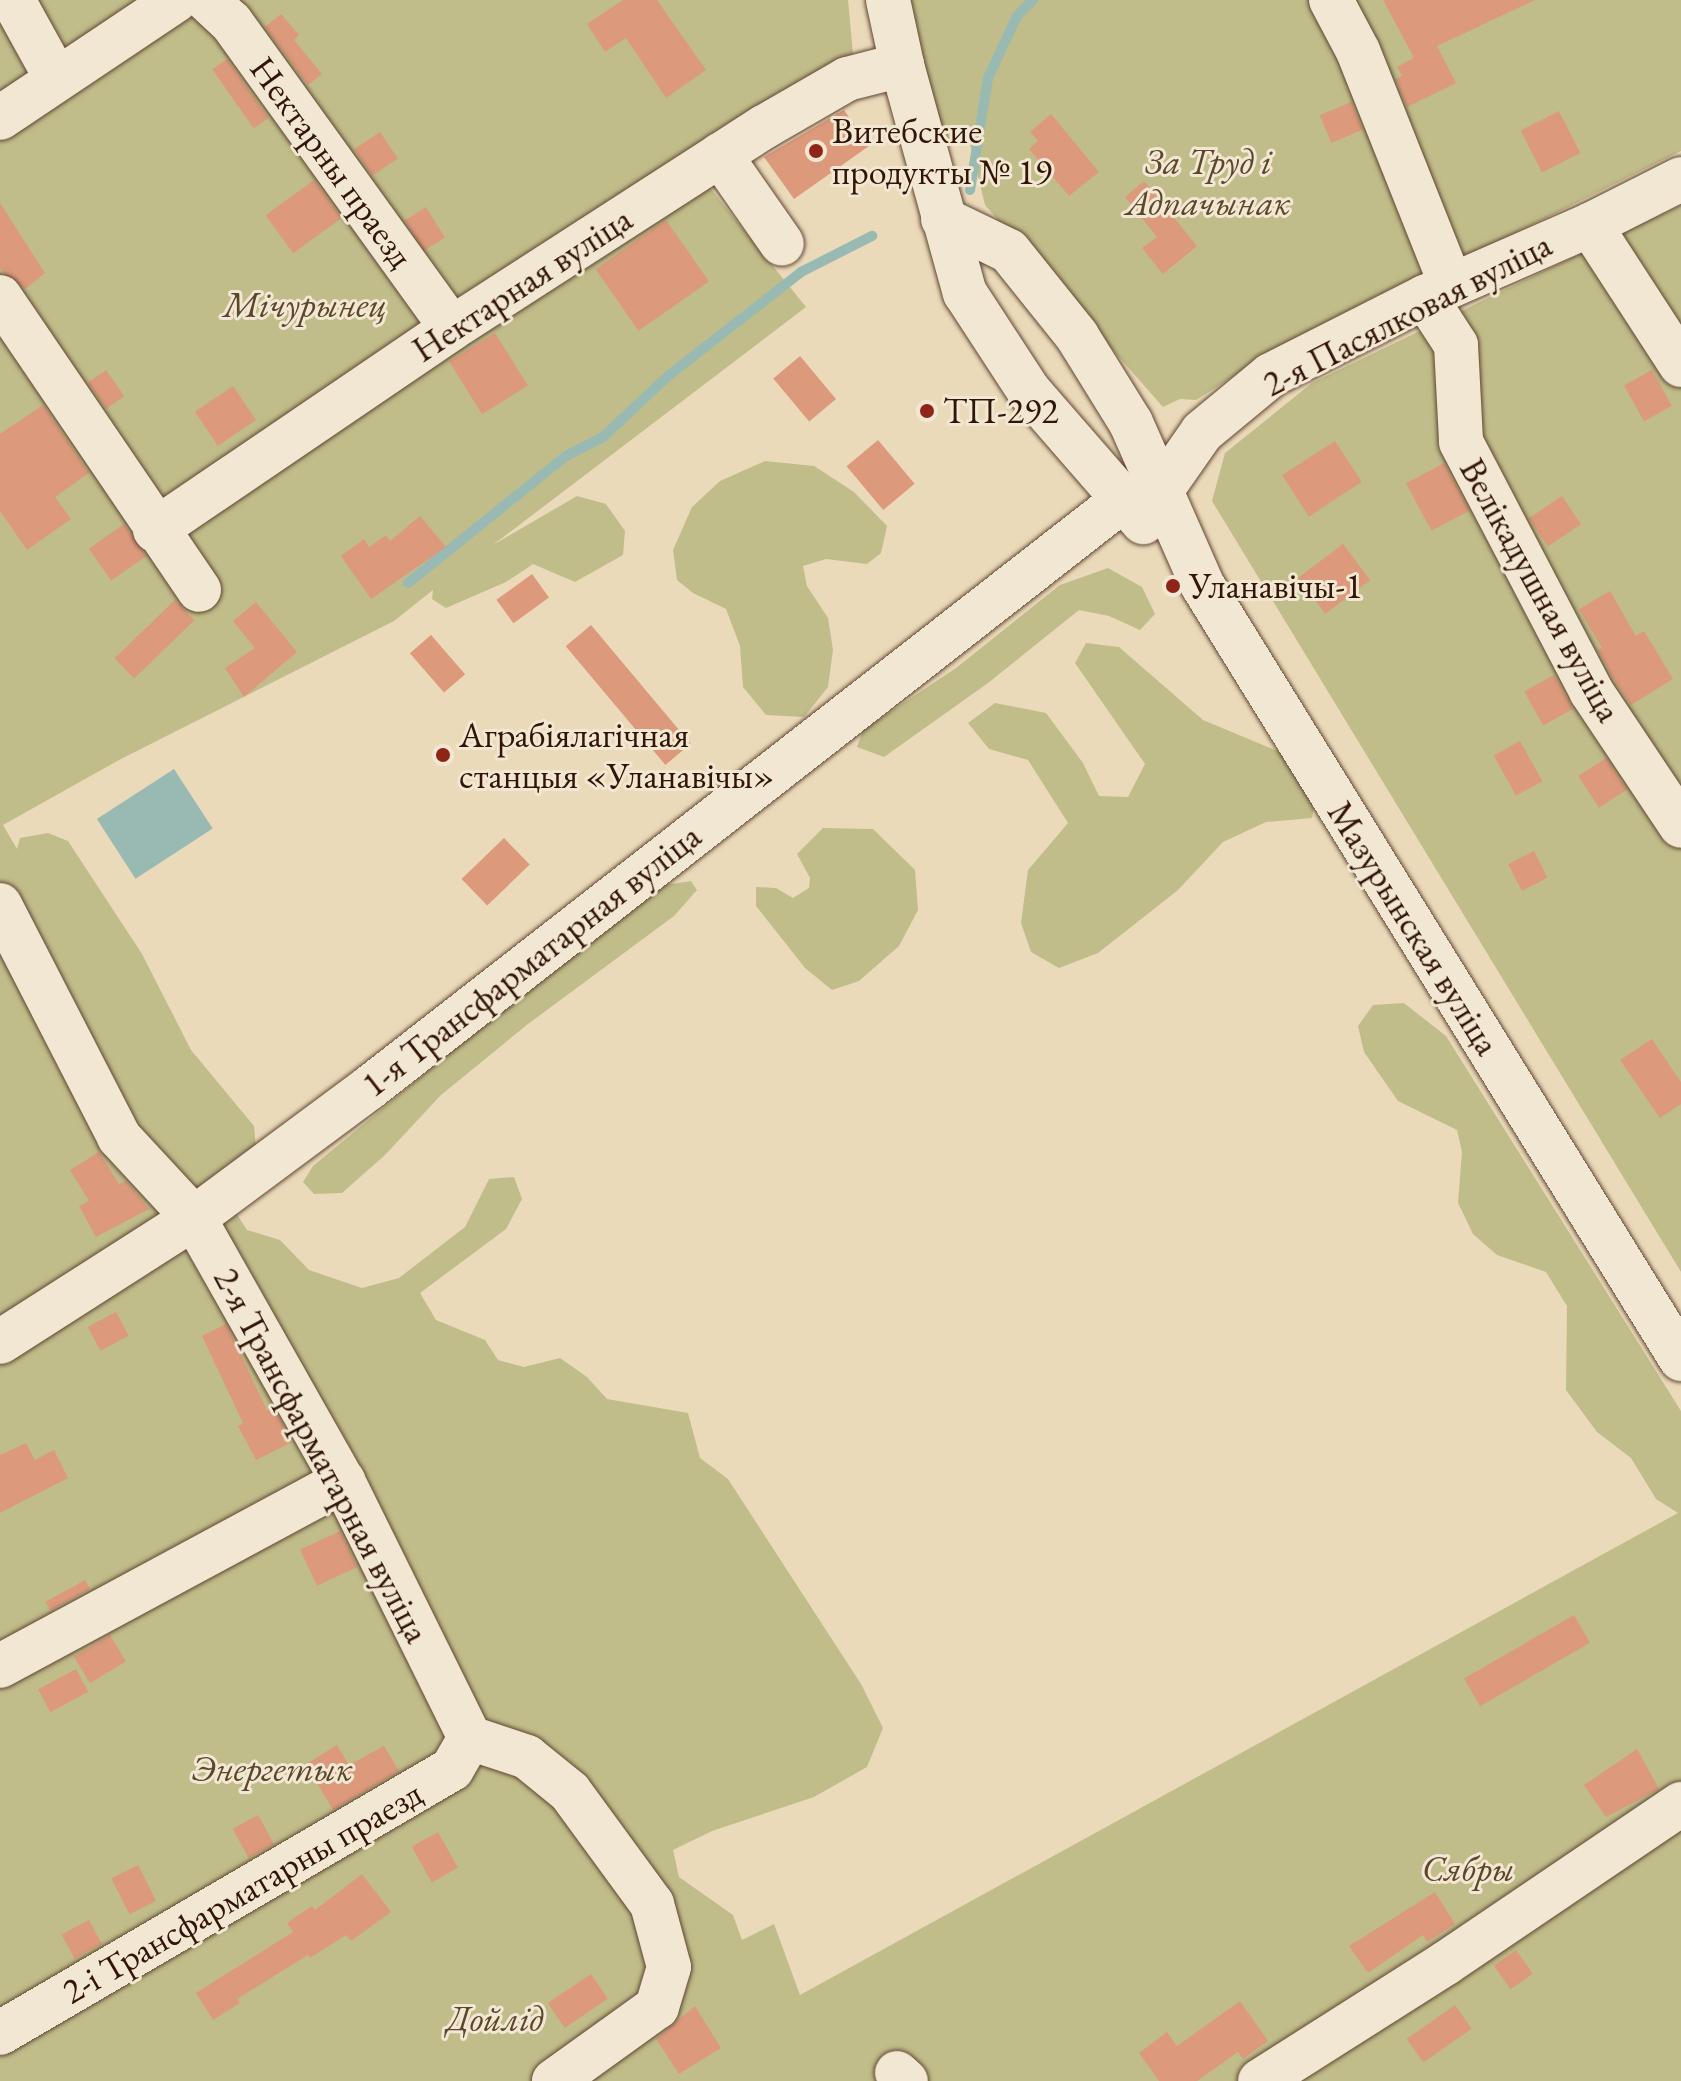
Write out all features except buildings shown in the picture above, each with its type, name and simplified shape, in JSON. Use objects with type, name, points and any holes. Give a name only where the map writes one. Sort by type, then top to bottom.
[{"type":"street","points":[[13,0],[56,78]]},
{"type":"street","points":[[0,118],[176,0]]},
{"type":"street","name":"Нектарны праезд","points":[[207,0],[231,22],[452,328]]},
{"type":"street","points":[[888,0],[902,65],[965,293],[1029,391],[1143,494]]},
{"type":"street","name":"Велікадушная вуліца","points":[[1331,0],[1358,51],[1456,345],[1461,442],[1591,691],[1681,826]]},
{"type":"street","name":"Нектарная вуліца","points":[[155,530],[452,328],[720,155],[847,79],[902,65]]},
{"type":"street","points":[[720,155],[782,244]]},
{"type":"street","name":"2-я Пасялковая вуліца","points":[[1143,494],[1202,432],[1271,375],[1438,291],[1590,225],[1681,179]]},
{"type":"street","points":[[943,219],[1009,251],[1077,336],[1131,423],[1143,494]]},
{"type":"street","points":[[1590,225],[1681,365]]},
{"type":"street","points":[[0,297],[155,530],[199,590]]},
{"type":"street","name":"Мазурынская вуліца","points":[[1143,494],[1681,1359]]},
{"type":"street","name":"1-я Трансфарматарная вуліца","points":[[0,1342],[194,1218],[369,1088],[1143,494]]},
{"type":"street","name":"2-я Трансфарматарная вуліца","points":[[0,905],[119,1137],[194,1218],[343,1481],[470,1738]]},
{"type":"street","points":[[0,1666],[343,1481]]},
{"type":"street","points":[[470,1738],[527,1757],[570,1792],[652,1904],[669,1967],[657,2007],[554,2081]]},
{"type":"street","name":"2-і Трансфарматарны праезд","points":[[0,2033],[452,1769],[470,1738]]},
{"type":"street","points":[[1260,2081],[1446,1963],[1681,1804]]},
{"type":"green space","points":[[0,0],[848,0],[853,54],[685,157],[806,307],[493,545],[577,496],[606,504],[625,531],[623,555],[575,582],[533,564],[506,582],[446,608],[432,599],[433,590],[394,621],[119,760],[3,825],[17,849],[20,838],[48,833],[68,841],[142,954],[191,1050],[254,1126],[257,1160],[216,1182],[247,1230],[280,1240],[309,1270],[362,1288],[399,1278],[465,1227],[489,1179],[514,1177],[522,1199],[506,1229],[420,1293],[436,1320],[485,1340],[498,1360],[524,1367],[560,1358],[587,1377],[607,1399],[688,1413],[700,1458],[728,1479],[861,1684],[883,1728],[867,1767],[814,1797],[712,1831],[673,1850],[679,1877],[733,1915],[742,1940],[774,1924],[800,1995],[1678,1513],[1656,1499],[1631,1458],[1597,1432],[1566,1390],[1567,1306],[1546,1272],[1497,1255],[1473,1234],[1458,1203],[1462,1152],[1457,1130],[1398,1101],[1364,1052],[1358,1026],[1373,1005],[1404,1003],[1446,1036],[1681,1411],[1681,2081],[0,2081]]},
{"type":"green space","name":"За Труд і Адпачынак","points":[[905,0],[1681,0],[1681,151],[1261,359],[1196,400],[1180,399],[1163,407],[985,205],[970,144],[943,147]]},
{"type":"green space","points":[[1681,205],[1681,1272],[1212,501],[1225,453],[1312,383]]},
{"type":"green space","points":[[765,461],[814,466],[854,492],[887,526],[881,553],[867,564],[826,559],[803,566],[807,586],[828,618],[833,650],[828,687],[804,717],[766,715],[743,687],[740,646],[726,609],[693,593],[677,580],[673,550],[692,507],[720,481]]},
{"type":"green space","points":[[1108,568],[1142,587],[1155,614],[1140,630],[1109,616],[1079,610],[988,683],[884,757],[857,747],[863,730],[956,668],[1060,585]]},
{"type":"green space","points":[[1086,643],[1119,647],[1203,720],[1287,755],[1317,792],[1312,818],[1266,822],[1223,842],[1178,890],[1098,953],[1059,968],[1031,952],[1021,923],[1028,870],[1068,823],[1028,760],[989,749],[968,723],[995,703],[1046,713],[1083,763],[1099,796],[1128,797],[1145,764],[1075,663]]},
{"type":"green space","points":[[823,828],[873,829],[915,870],[918,910],[899,946],[859,981],[832,990],[805,968],[756,906],[756,887],[776,888],[793,898],[809,888],[810,878],[797,854]]},
{"type":"green space","points":[[691,881],[697,890],[674,916],[528,1024],[441,1095],[385,1155],[342,1193],[314,1194],[303,1182],[313,1166],[651,887]]},
{"type":"water","points":[[174,769],[213,829],[136,879],[97,819]]},
{"type":"waterway","points":[[970,190],[988,78],[1017,16],[1033,0]]},
{"type":"waterway","points":[[408,583],[566,456],[603,437],[668,376],[801,272],[872,236]]},
{"type":"place","name":"Витебские продукты № 19","points":[[816,151]]},
{"type":"place","name":"ТП-292","points":[[927,411]]},
{"type":"place","name":"Уланавічы-1","points":[[1173,586]]},
{"type":"place","name":"Аграбіялагічная станцыя «Уланавічы»","points":[[443,755]]},
{"type":"park label","name":"Мічурынец","points":[[305,305]]},
{"type":"park label","name":"Энергетык","points":[[272,1769]]},
{"type":"park label","name":"Сябры","points":[[1468,1869]]},
{"type":"park label","name":"Дойлід","points":[[495,2019]]}]
